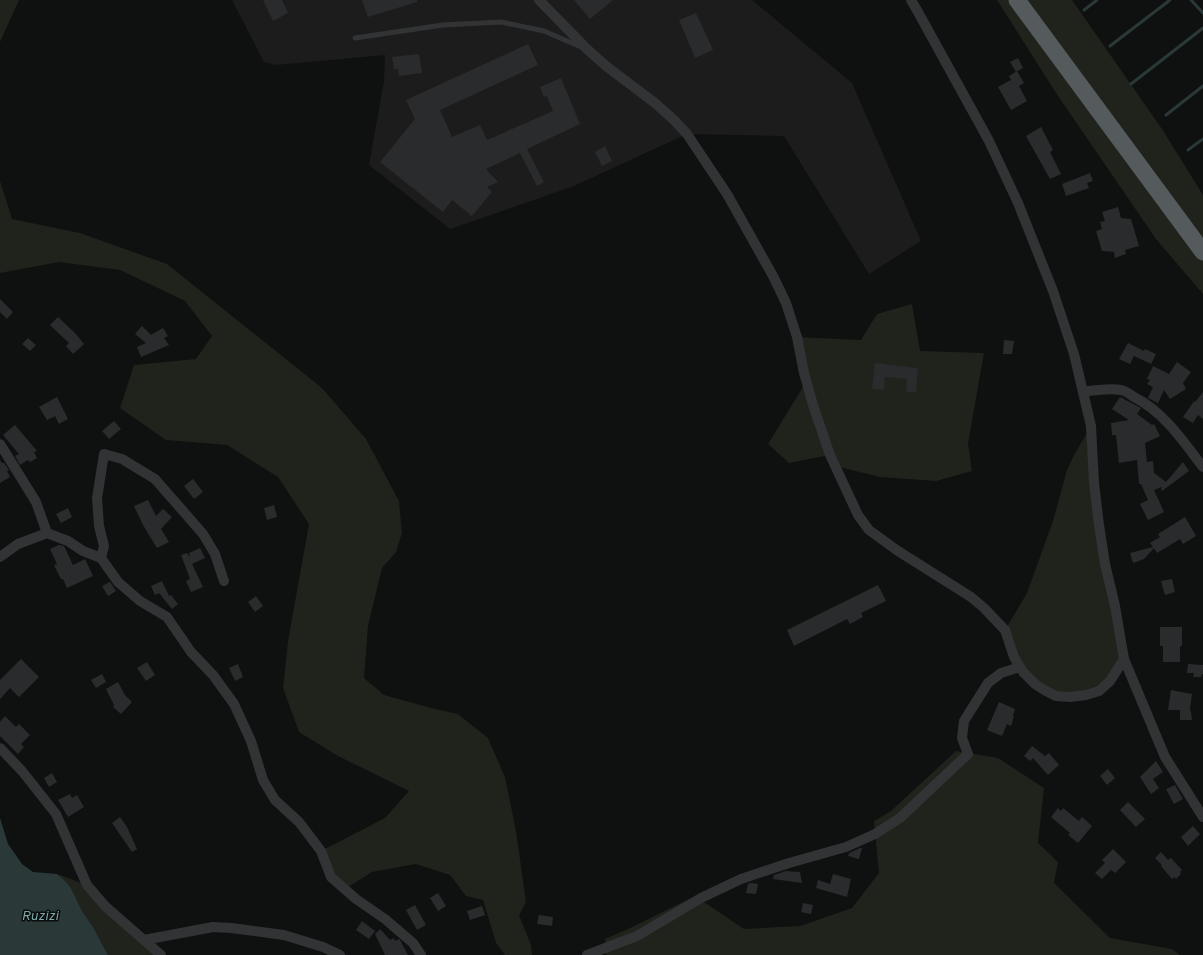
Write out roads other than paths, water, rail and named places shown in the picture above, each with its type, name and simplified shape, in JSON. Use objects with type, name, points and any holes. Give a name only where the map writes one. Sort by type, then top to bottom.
[{"type":"highway","points":[[1017,0],[1203,252]]},
{"type":"street","points":[[539,0],[588,50],[606,66],[655,103],[687,134],[727,194],[773,276],[786,303],[797,337],[804,373],[813,405],[830,454],[845,490],[864,524],[877,536],[971,597],[984,608],[1006,630],[1014,656],[1020,667],[1035,684],[1046,691],[1056,696],[1070,697],[1086,695],[1099,691],[1110,681],[1124,659]]},
{"type":"street","points":[[911,0],[989,141],[1018,203],[1053,291],[1074,354],[1091,426],[1094,483],[1100,533],[1124,659],[1165,757],[1203,817]]},
{"type":"street","points":[[1083,392],[1104,389],[1121,390],[1146,403],[1172,427],[1203,467]]},
{"type":"street","points":[[0,444],[36,502],[47,533]]},
{"type":"street","points":[[101,558],[104,546],[99,526],[97,498],[104,454],[122,459],[155,479],[203,534],[215,554],[224,581]]},
{"type":"street","points":[[0,557],[18,544],[47,533],[68,542],[83,551],[101,558],[118,582],[140,601],[167,617],[191,652],[213,675],[234,704],[251,741],[263,780],[275,800],[299,822],[320,851],[331,877],[356,899],[385,918],[413,943],[420,955]]},
{"type":"street","points":[[587,955],[637,936],[701,898],[741,879],[789,863],[846,847],[885,828],[900,818],[917,803],[968,754],[962,738],[964,721],[988,683],[1001,673],[1020,667]]},
{"type":"street","points":[[0,748],[22,771],[56,814],[70,843],[86,885],[105,906],[161,955]]},
{"type":"street","points":[[144,940],[213,927],[230,928],[284,935],[323,947],[340,955]]},
{"type":"lane","points":[[355,38],[443,25],[501,22],[544,31],[588,50]]},
{"type":"water","name":"Ruzizi","points":[[0,818],[8,844],[22,864],[33,872],[57,874],[71,888],[82,911],[93,927],[108,955],[0,955]]},
{"type":"waterway","points":[[1084,10],[1097,0]]},
{"type":"waterway","points":[[1110,46],[1170,0]]},
{"type":"waterway","points":[[1191,0],[1203,13]]},
{"type":"waterway","points":[[1131,84],[1203,28]]},
{"type":"waterway","points":[[1166,115],[1203,86]]},
{"type":"waterway","points":[[1188,150],[1203,139]]}]
